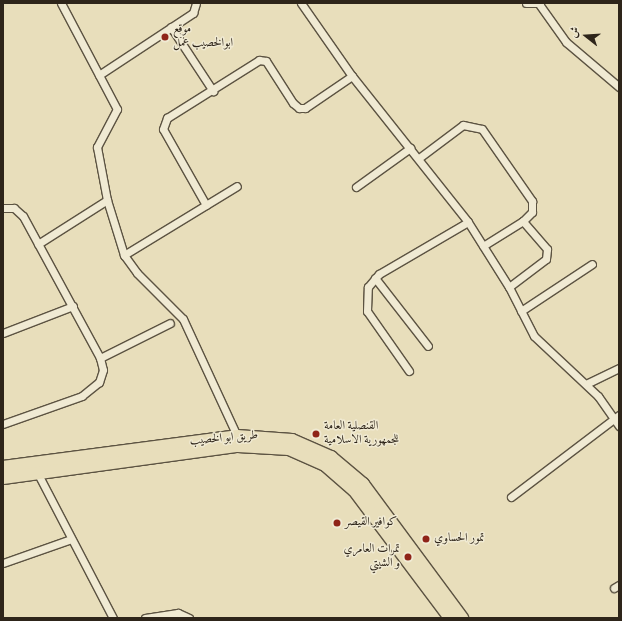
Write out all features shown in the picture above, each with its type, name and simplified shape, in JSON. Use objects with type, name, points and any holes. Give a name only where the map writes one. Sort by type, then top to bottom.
[{"type":"main road","name":"طريق ابو الخصيب","points":[[3,478],[38,474],[89,461],[237,436],[292,440],[342,465],[371,495],[462,618]]},
{"type":"main road","name":"طريق ابو الخصيب","points":[[3,467],[89,461],[251,445],[302,453],[330,469],[354,490],[450,618]]},
{"type":"street","points":[[61,3],[117,109],[97,147],[107,200],[124,255],[137,273],[183,318],[237,436]]},
{"type":"street","points":[[99,75],[193,13],[196,3]]},
{"type":"street","points":[[301,3],[352,76],[419,158],[468,222],[509,287],[534,336],[586,384],[616,416],[619,426]]},
{"type":"street","points":[[526,3],[539,3],[566,42],[619,86]]},
{"type":"street","points":[[171,27],[213,92]]},
{"type":"street","points":[[206,205],[162,125],[263,59],[293,103],[305,108],[352,76]]},
{"type":"street","points":[[419,158],[463,125],[482,129],[532,201],[532,212],[523,221],[483,246]]},
{"type":"street","points":[[356,187],[410,148]]},
{"type":"street","points":[[124,255],[237,186]]},
{"type":"street","points":[[38,244],[107,200]]},
{"type":"street","points":[[3,208],[20,212],[73,306],[100,358],[102,375],[90,392],[3,424]]},
{"type":"street","points":[[509,287],[546,259],[547,249],[523,221]]},
{"type":"street","points":[[409,371],[367,311],[366,293],[375,278],[468,222]]},
{"type":"street","points":[[521,311],[592,264]]},
{"type":"street","points":[[375,278],[428,346]]},
{"type":"street","points":[[3,333],[73,306]]},
{"type":"street","points":[[100,358],[170,323]]},
{"type":"street","points":[[586,384],[619,368]]},
{"type":"street","points":[[511,496],[616,416]]},
{"type":"street","points":[[38,474],[113,618]]},
{"type":"street","points":[[3,563],[71,539]]},
{"type":"street","points":[[145,618],[178,613],[189,618]]},
{"type":"place","name":"موقع ابوالخصيب عمل","points":[[165,37]]},
{"type":"place","name":"القنصلية العامة للجمهورية الاسلامية","points":[[316,434]]},
{"type":"place","name":"كوافير القيصر","points":[[337,523]]},
{"type":"place","name":"تمور الحساوي","points":[[426,539]]},
{"type":"place","name":"تمرات العامري و الشيتي","points":[[408,557]]}]
